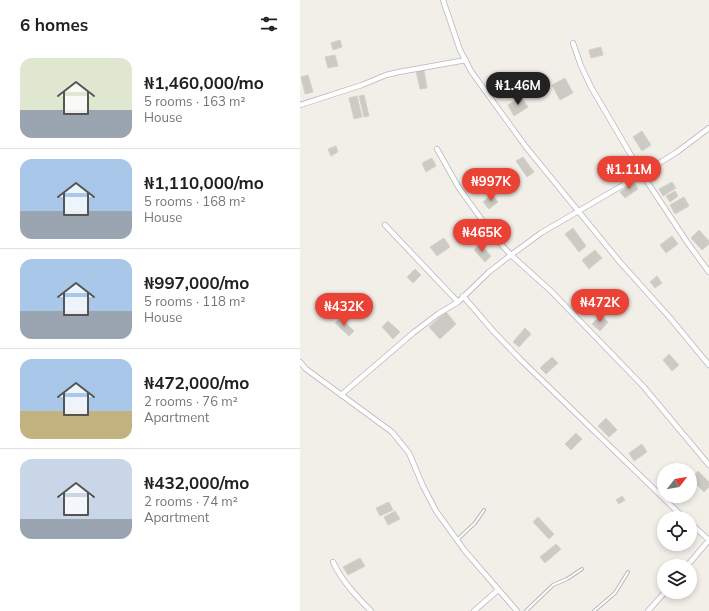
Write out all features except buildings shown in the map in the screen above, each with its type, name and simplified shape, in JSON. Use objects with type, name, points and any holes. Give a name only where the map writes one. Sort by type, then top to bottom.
[{"type":"street","points":[[443,0],[452,28],[471,71],[494,104],[619,261],[671,319],[709,365]]},
{"type":"street","points":[[573,43],[581,66],[591,87],[642,174],[687,242],[709,272]]},
{"type":"street","points":[[300,105],[362,85],[386,75],[466,60]]},
{"type":"street","points":[[341,395],[413,333],[438,314],[458,302],[489,272],[541,233],[642,174],[677,152],[709,128]]},
{"type":"street","points":[[437,149],[459,188],[495,238],[511,255],[551,291],[643,386],[709,465]]},
{"type":"street","points":[[385,225],[458,302]]},
{"type":"street","points":[[463,296],[494,332],[522,361],[677,511]]},
{"type":"street","points":[[300,362],[306,369],[387,429],[401,442],[409,453],[433,506],[457,540],[517,611]]},
{"type":"street","points":[[693,559],[709,540],[697,529]]},
{"type":"street","points":[[332,562],[350,589],[371,611]]},
{"type":"street","points":[[474,611],[498,590]]},
{"type":"street","points":[[648,611],[659,599]]},
{"type":"lane","points":[[457,540],[475,523],[484,510]]},
{"type":"lane","points":[[526,611],[553,585],[567,579],[582,569]]},
{"type":"lane","points":[[594,611],[615,593],[628,572]]}]
